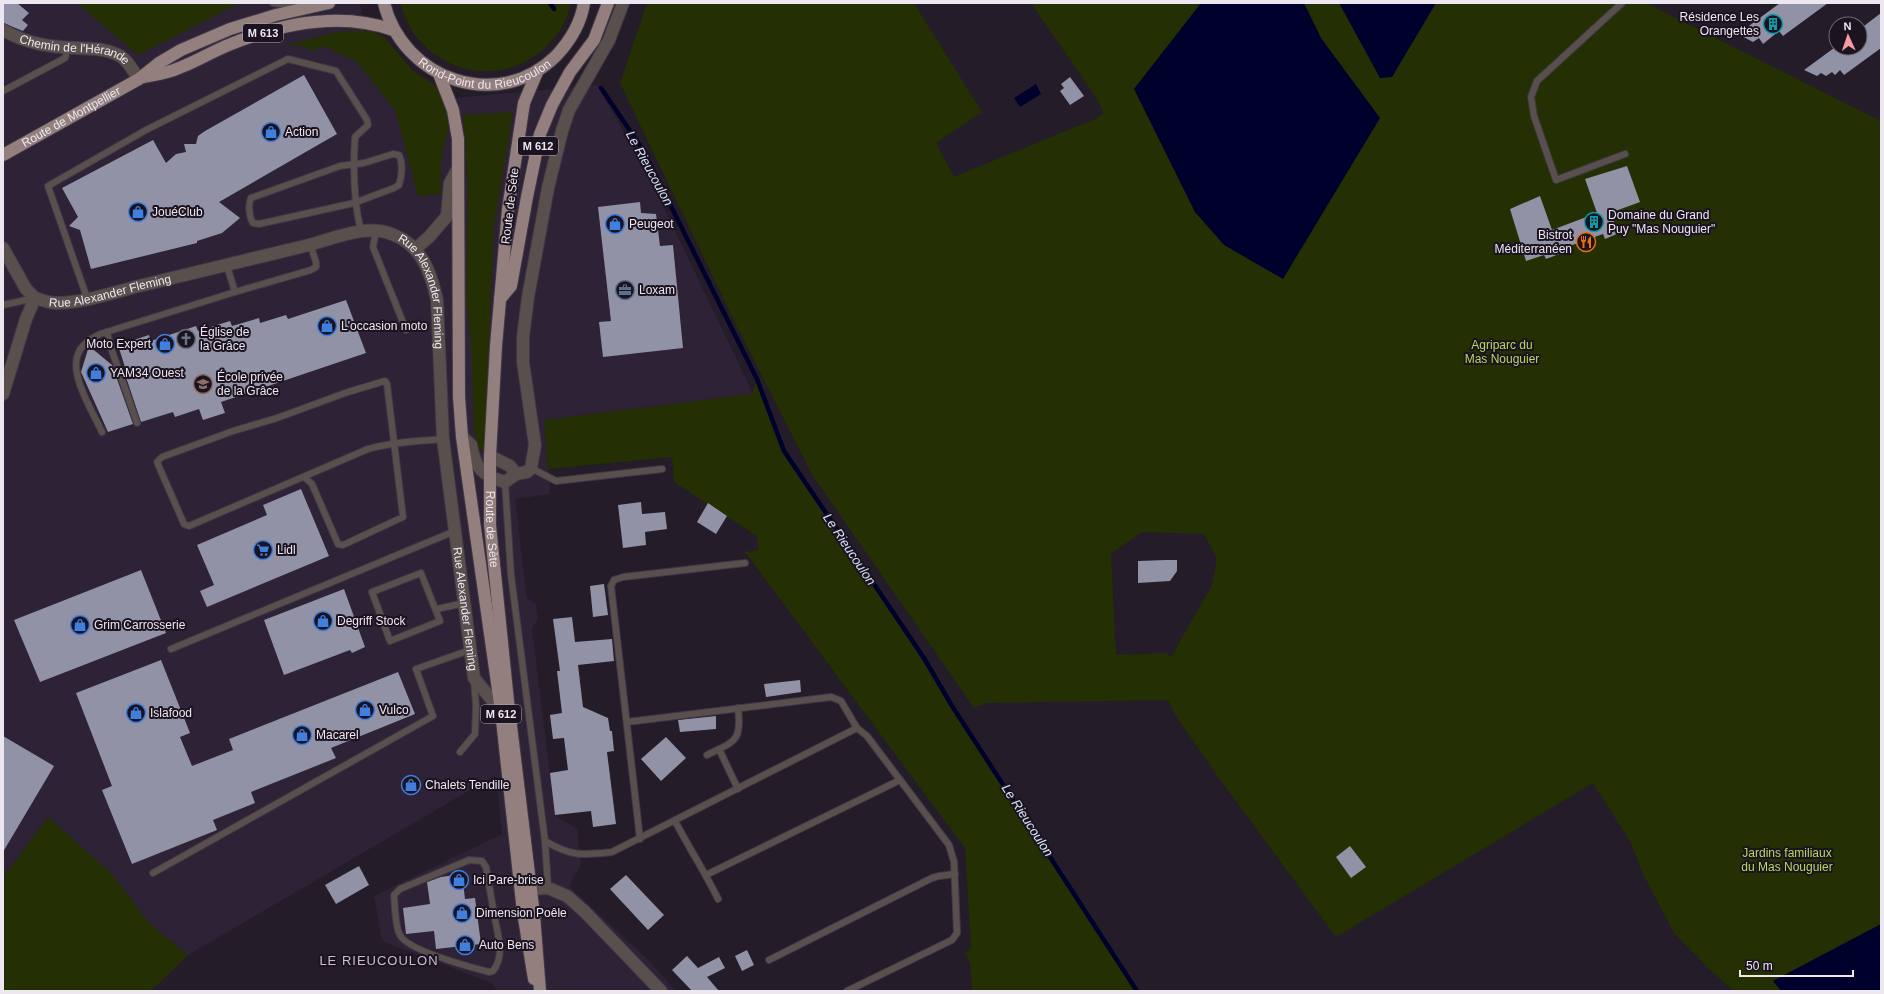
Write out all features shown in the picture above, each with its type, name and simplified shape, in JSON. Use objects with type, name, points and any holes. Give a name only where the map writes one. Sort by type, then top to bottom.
[{"type":"main road","name":"Route de Montpellier","points":[[3,155],[139,79],[159,63],[181,50],[230,29],[276,15],[317,7],[329,3]]},
{"type":"main road","name":"Rond-Point du Rieucoulon","points":[[384,3],[393,30],[411,53],[439,74],[453,80],[482,85],[511,81],[538,70],[562,50],[571,37],[578,23],[584,3]]},
{"type":"main road","name":"M 612","points":[[500,299],[511,286],[540,134],[552,105],[570,72],[594,40],[608,3]]},
{"type":"main road","name":"Route de Montpellier","points":[[139,79],[178,69],[227,46],[293,25],[338,20],[377,24],[393,30]]},
{"type":"main road","name":"Route de Sète","points":[[538,70],[524,103],[508,209],[500,299],[490,456],[490,478],[491,546],[531,889],[538,954],[540,991]]},
{"type":"main road","name":"Route de Sète","points":[[439,74],[453,110],[458,139],[459,397],[462,437],[501,711],[523,912],[529,956],[536,991]]},
{"type":"street","points":[[462,437],[471,445],[477,466],[490,478],[505,482],[516,474],[526,472],[530,468],[535,444],[523,362],[523,337],[528,297],[548,188],[562,131],[569,110],[609,40],[624,3]]},
{"type":"street","name":"Chemin de l'Hérande","points":[[3,30],[16,38],[34,44],[68,48],[105,49],[118,54],[127,62],[139,79]]},
{"type":"street","points":[[415,249],[447,216],[450,183],[457,170]]},
{"type":"street","name":"Rue Alexander Fleming","points":[[35,298],[55,303],[88,298],[226,266],[361,231],[376,231],[393,234],[404,240],[415,249],[426,262],[433,280],[437,300],[443,439],[474,678],[501,711]]},
{"type":"street","points":[[3,248],[7,264],[26,289],[35,298],[26,319],[3,394]]},
{"type":"street","points":[[490,456],[510,466],[516,474]]},
{"type":"street","points":[[531,889],[548,888],[567,896],[585,912],[661,991]]},
{"type":"lane","points":[[273,3],[317,7]]},
{"type":"lane","points":[[1622,3],[1537,81],[1532,97],[1534,116],[1556,180],[1625,154]]},
{"type":"lane","points":[[3,91],[65,58],[68,48]]},
{"type":"lane","points":[[88,298],[48,186],[167,120],[284,60],[292,58],[336,71],[367,120],[368,125],[355,137],[353,164],[354,203],[361,231]]},
{"type":"lane","points":[[393,154],[399,155],[401,160],[400,185],[354,203],[259,224],[253,223],[251,220],[249,202],[251,198],[314,174],[340,166],[353,164],[364,163],[393,154]]},
{"type":"lane","points":[[376,231],[373,247],[406,330]]},
{"type":"lane","points":[[102,432],[75,371],[78,354],[90,339],[107,332],[235,292],[312,270],[316,267],[316,262],[310,244]]},
{"type":"lane","points":[[226,266],[235,292]]},
{"type":"lane","points":[[3,305],[35,298]]},
{"type":"lane","points":[[107,332],[111,348],[137,423]]},
{"type":"lane","points":[[304,477],[312,484],[338,544],[343,545],[403,517],[394,445],[385,381],[348,392],[277,418],[233,431],[162,457],[157,462],[184,524],[189,526],[368,449],[394,445],[443,439]]},
{"type":"lane","points":[[530,468],[556,481],[662,469]]},
{"type":"lane","points":[[505,482],[511,575],[545,841],[548,888]]},
{"type":"lane","points":[[171,649],[455,530]]},
{"type":"lane","points":[[640,838],[611,586],[614,580],[623,577],[745,563]]},
{"type":"lane","points":[[421,573],[437,609],[440,621],[390,641],[372,592],[421,573]]},
{"type":"lane","points":[[437,609],[464,603]]},
{"type":"lane","points":[[154,873],[433,716],[416,669],[470,650]]},
{"type":"lane","points":[[460,752],[475,734],[476,706],[474,678]]},
{"type":"lane","points":[[627,722],[831,697],[841,701],[857,728],[867,736],[949,845],[954,862],[957,933],[952,940],[847,991]]},
{"type":"lane","points":[[707,755],[734,741],[739,733],[738,708]]},
{"type":"lane","points":[[545,841],[562,851],[580,855],[612,852],[857,728]]},
{"type":"lane","points":[[719,749],[738,789]]},
{"type":"lane","points":[[706,875],[900,780]]},
{"type":"lane","points":[[675,821],[691,853],[700,862],[718,899]]},
{"type":"lane","points":[[469,860],[482,861],[486,867],[494,914],[501,954],[497,966],[493,971],[489,972],[436,956],[404,941],[399,934],[394,895],[400,889],[469,860]]},
{"type":"lane","points":[[769,960],[932,878],[955,874]]},
{"type":"lane","points":[[494,914],[523,912]]},
{"type":"shaded area","points":[[3,3],[360,3],[369,62],[400,103],[597,85],[649,176],[753,394],[545,420],[550,494],[515,499],[527,598],[536,604],[538,619],[532,628],[555,815],[577,829],[581,864],[569,886],[648,960],[676,991],[498,991],[491,983],[382,941],[374,896],[502,834],[496,775],[188,955],[150,924],[132,902],[48,817],[6,873],[3,870]]},
{"type":"green space","points":[[77,3],[240,3],[138,55]]},
{"type":"green space","points":[[400,3],[571,3],[568,15],[562,27],[546,47],[526,61],[504,69],[482,71],[461,67],[440,58],[423,44],[409,26]]},
{"type":"green space","name":"Agriparc du Mas Nouguier","points":[[647,3],[914,3],[982,112],[936,143],[954,177],[1097,118],[1104,113],[1095,96],[1031,3],[1646,3],[1881,121],[1881,991],[1734,991],[1709,969],[1674,933],[1643,874],[1631,843],[1593,783],[1336,937],[1213,770],[1176,716],[1168,700],[987,703],[974,708],[813,476],[735,323],[620,83]],"holes":[[[1142,532],[1204,534],[1217,559],[1212,585],[1171,657],[1165,653],[1116,655],[1111,554]]]},
{"type":"green space","points":[[372,31],[385,38],[412,70],[439,88],[449,124],[441,161],[441,194],[418,196],[395,110],[356,61],[323,46],[313,51],[302,46],[286,45],[332,33]]},
{"type":"green space","points":[[513,112],[494,228],[484,453],[477,447],[474,425],[471,344],[466,296],[468,190],[463,115]]},
{"type":"green space","points":[[757,379],[784,451],[955,710],[1135,991],[960,991],[972,989],[970,963],[965,954],[971,947],[965,848],[745,552],[759,550],[757,536],[674,482],[672,457],[548,469],[544,420],[752,394]]},
{"type":"green space","points":[[48,817],[111,873],[150,924],[188,955],[151,991],[3,991],[3,870],[7,872]]},
{"type":"water","points":[[1201,3],[1304,3],[1321,38],[1380,118],[1283,279],[1224,245],[1195,212],[1134,89]]},
{"type":"water","points":[[1339,3],[1436,3],[1392,77],[1380,78]]},
{"type":"water","points":[[1036,84],[1041,94],[1020,107],[1014,98]]},
{"type":"water","points":[[1881,924],[1881,991],[1781,991],[1773,981]]},
{"type":"building","points":[[3,3],[17,3],[29,13],[22,20],[28,25],[23,31],[3,23]]},
{"type":"building","name":"Résidence Les Orangettes","points":[[1780,3],[1828,3],[1783,36],[1779,31],[1763,44],[1759,38],[1753,42],[1738,34]]},
{"type":"building","points":[[1881,13],[1881,48],[1844,75],[1840,70],[1835,75],[1832,72],[1826,76],[1821,73],[1817,76],[1804,70],[1828,52],[1828,56],[1868,56],[1868,23]]},
{"type":"building","points":[[304,75],[337,134],[219,202],[240,218],[222,233],[197,241],[197,243],[91,269],[80,230],[69,226],[78,217],[62,188],[153,140],[166,163],[176,154],[186,152],[184,144],[196,144],[198,136],[205,131]]},
{"type":"building","points":[[1070,77],[1084,96],[1070,105],[1060,91],[1064,88],[1061,84]]},
{"type":"building","name":"Domaine du Grand Puy \"Mas Nouguier\"","points":[[1627,166],[1640,202],[1610,213],[1619,233],[1605,239],[1603,234],[1561,249],[1562,253],[1546,259],[1544,255],[1526,261],[1510,209],[1540,196],[1552,230],[1597,213],[1585,179]]},
{"type":"building","points":[[640,202],[641,213],[656,214],[660,246],[673,245],[683,348],[603,357],[599,322],[611,321],[598,207]]},
{"type":"building","points":[[346,300],[366,353],[221,402],[225,413],[203,420],[199,409],[175,417],[173,412],[141,422],[126,377],[129,380],[118,345],[149,335],[151,341],[196,326],[198,331],[230,321],[232,326],[259,318],[260,323],[286,315],[288,319]]},
{"type":"building","points":[[89,346],[112,365],[133,424],[108,432],[81,372]]},
{"type":"building","name":"Lidl","points":[[301,489],[329,556],[207,607],[200,591],[214,585],[197,545],[267,515],[263,505]]},
{"type":"building","points":[[641,502],[642,514],[665,512],[667,529],[645,532],[646,545],[623,548],[618,505]]},
{"type":"building","points":[[708,503],[727,516],[716,534],[697,522]]},
{"type":"building","points":[[1177,560],[1177,571],[1170,581],[1138,583],[1138,561]]},
{"type":"building","points":[[141,570],[166,633],[40,682],[14,620]]},
{"type":"building","points":[[604,584],[608,615],[593,617],[590,586]]},
{"type":"building","points":[[344,589],[365,647],[352,653],[350,650],[284,675],[264,620]]},
{"type":"building","points":[[572,617],[575,642],[612,639],[614,661],[578,665],[583,707],[608,718],[610,731],[612,731],[614,751],[607,752],[616,824],[593,827],[591,811],[555,815],[550,773],[568,770],[564,738],[553,739],[550,715],[562,713],[557,671],[560,671],[553,619]]},
{"type":"building","points":[[161,660],[190,733],[180,737],[192,766],[233,750],[229,739],[398,672],[415,714],[331,748],[336,758],[251,792],[255,803],[213,820],[217,830],[132,864],[102,790],[112,786],[76,693]]},
{"type":"building","points":[[800,680],[801,692],[766,697],[764,684]]},
{"type":"building","points":[[716,716],[716,729],[680,732],[678,720]]},
{"type":"building","points":[[3,736],[54,766],[3,852]]},
{"type":"building","points":[[666,737],[686,758],[661,781],[641,759]]},
{"type":"building","points":[[1350,846],[1366,867],[1351,878],[1336,857]]},
{"type":"building","points":[[359,866],[369,885],[336,904],[325,885]]},
{"type":"building","points":[[462,874],[465,899],[475,898],[481,944],[436,949],[434,931],[406,934],[403,908],[430,904],[427,882],[441,877]]},
{"type":"building","points":[[626,875],[664,915],[648,930],[610,889]]},
{"type":"building","points":[[747,950],[754,965],[742,971],[735,956]]},
{"type":"building","points":[[687,956],[698,968],[719,957],[725,968],[707,977],[719,991],[692,991],[672,970]]},
{"type":"waterway","name":"Le Rieucoulon","points":[[550,3],[554,9]]},
{"type":"waterway","name":"Le Rieucoulon","points":[[601,88],[643,150],[757,379],[784,451],[924,658],[952,706],[1137,991]]},
{"type":"place","name":"Résidence Les Orangettes","points":[[1773,24]]},
{"type":"place","name":"Action","points":[[271,132]]},
{"type":"place","name":"JouéClub","points":[[138,212]]},
{"type":"place","name":"Domaine du Grand Puy \"Mas Nouguier\"","points":[[1594,222]]},
{"type":"place","name":"Peugeot","points":[[615,224]]},
{"type":"place","name":"Bistrot Méditerranéen","points":[[1586,242]]},
{"type":"place","name":"Loxam","points":[[625,290]]},
{"type":"place","name":"L'occasion moto","points":[[327,326]]},
{"type":"place","name":"Église de la Grâce","points":[[186,339]]},
{"type":"place","name":"Moto Expert","points":[[165,344]]},
{"type":"place","name":"YAM34 Ouest","points":[[96,373]]},
{"type":"place","name":"École privée de la Grâce","points":[[203,384]]},
{"type":"place","name":"Lidl","points":[[263,550]]},
{"type":"place","name":"Degriff Stock","points":[[323,621]]},
{"type":"place","name":"Grim Carrosserie","points":[[80,625]]},
{"type":"place","name":"Vulco","points":[[365,710]]},
{"type":"place","name":"Islafood","points":[[136,713]]},
{"type":"place","name":"Macarel","points":[[302,735]]},
{"type":"place","name":"Chalets Tendille","points":[[411,785]]},
{"type":"place","name":"Ici Pare-brise","points":[[459,880]]},
{"type":"place","name":"Dimension Poêle","points":[[462,913]]},
{"type":"place","name":"Auto Bens","points":[[465,945]]},
{"type":"district","name":"LE RIEUCOULON","points":[[379,960]]},
{"type":"park label","name":"Jardins familiaux du Mas Nouguier","points":[[1787,860]]}]
